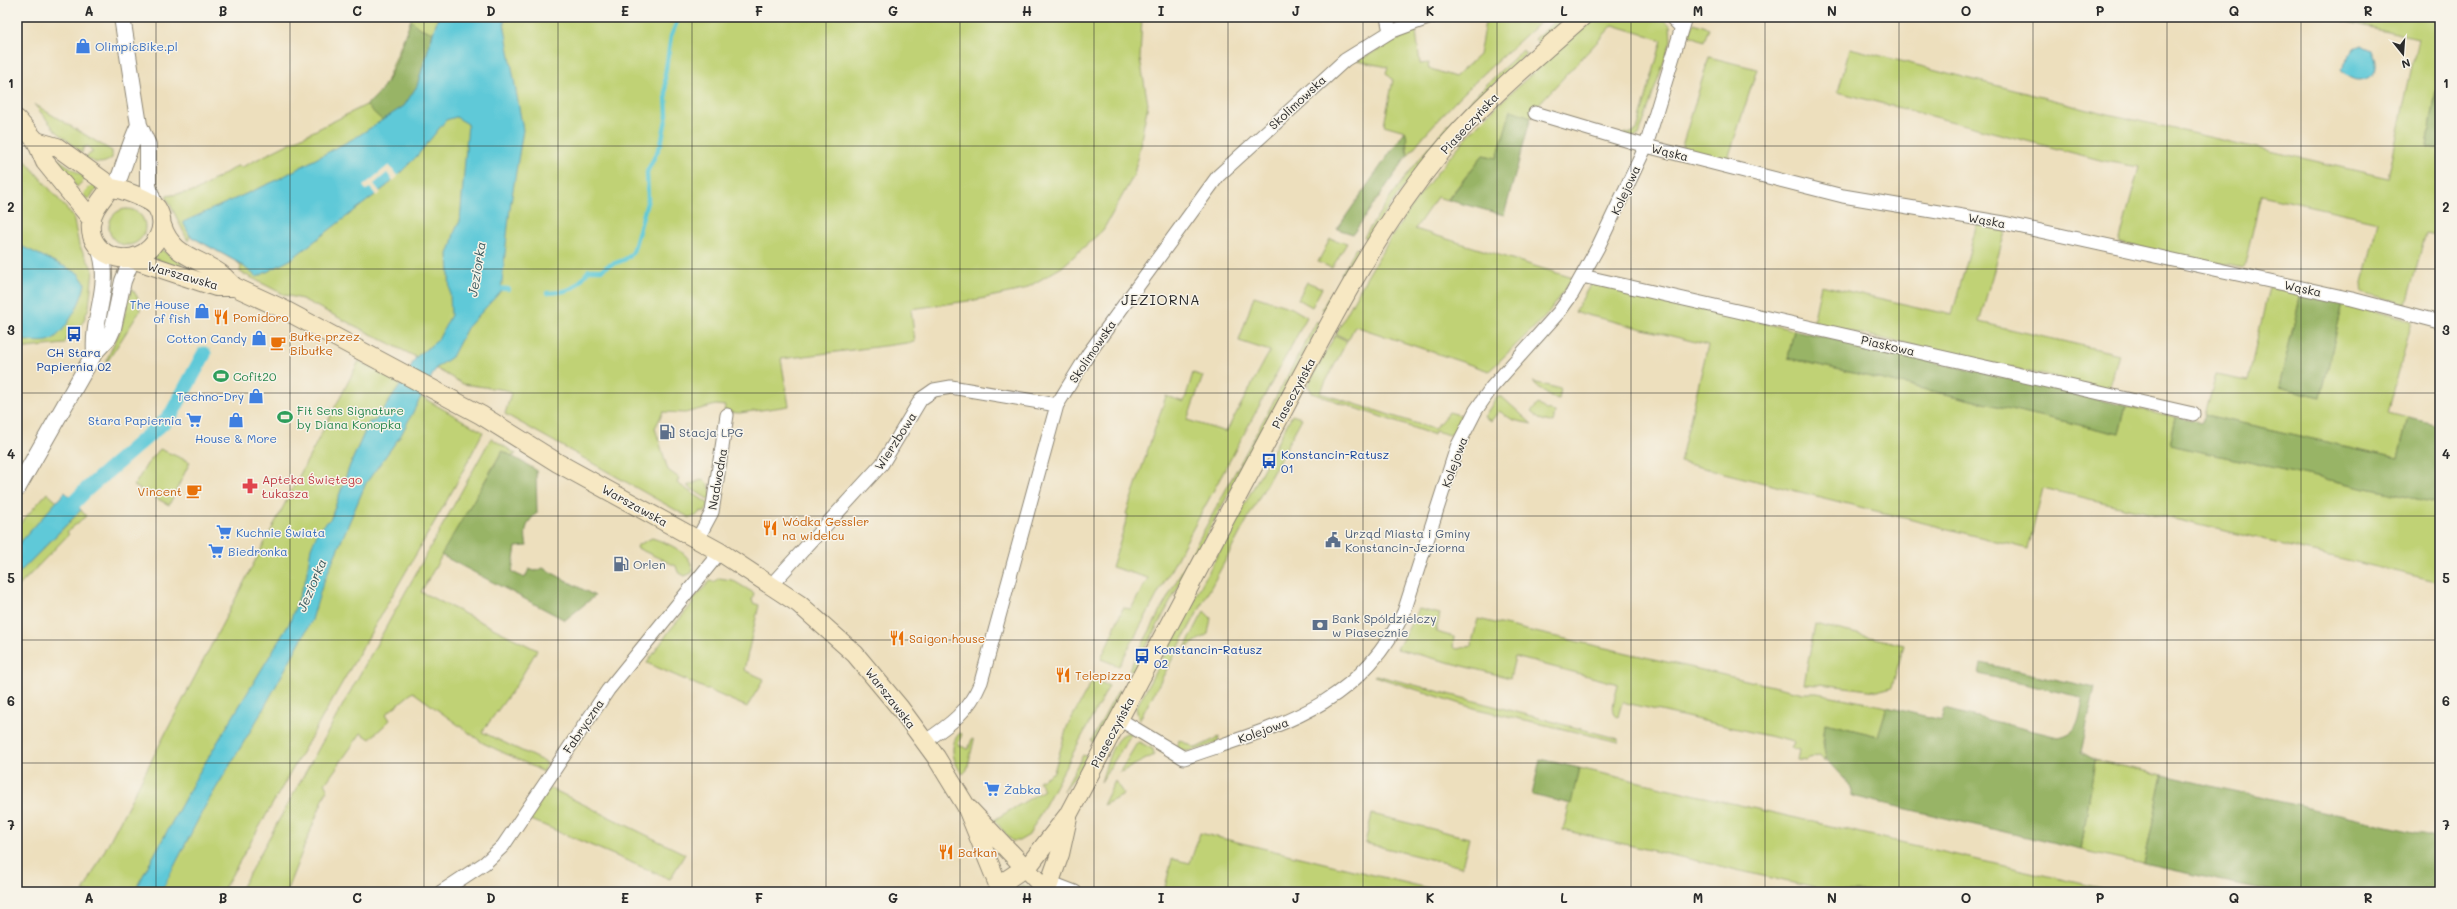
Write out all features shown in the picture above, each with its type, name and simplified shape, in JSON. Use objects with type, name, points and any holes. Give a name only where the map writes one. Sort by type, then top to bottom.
[{"type":"main road","name":"Piaseczyńska","points":[[1001,892],[1010,876],[1025,868],[1068,815],[1292,392],[1376,242],[1405,199],[1438,156],[1475,114],[1582,17]]},
{"type":"main road","points":[[17,119],[36,140],[45,162],[92,220]]},
{"type":"main road","points":[[36,140],[57,147],[113,188],[154,204],[161,217],[162,225],[152,247],[141,256],[140,262],[119,258],[100,248],[92,237],[92,220],[98,205],[113,188]]},
{"type":"main road","name":"Warszawska","points":[[162,225],[168,240],[178,250],[221,274],[235,288]]},
{"type":"main road","name":"Warszawska","points":[[140,262],[216,287],[235,288],[281,308],[366,352],[480,415],[558,463],[720,552],[772,584],[821,622],[855,654],[900,708],[966,806],[1025,868],[1048,888]]},
{"type":"main road","name":"Warszawska","points":[[966,806],[1001,892]]},
{"type":"main road","name":"Piaseczyńska","points":[[1048,888],[1060,854],[1068,815]]},
{"type":"street","points":[[122,17],[139,125],[148,145],[148,186],[154,204]]},
{"type":"street","points":[[1387,17],[1390,32]]},
{"type":"street","name":"Skolimowska","points":[[924,742],[959,718],[970,705],[981,682],[1057,405],[1089,353],[1218,176],[1320,80],[1345,60],[1390,32],[1431,17]]},
{"type":"street","points":[[1671,17],[1683,22]]},
{"type":"street","name":"Kolejowa","points":[[1119,719],[1184,758],[1287,722],[1323,704],[1361,675],[1384,648],[1404,612],[1457,447],[1476,410],[1492,387],[1559,312],[1582,276],[1646,146],[1683,22]]},
{"type":"street","name":"Wąska","points":[[1535,114],[1646,146],[1843,196],[2004,223],[2352,299],[2440,322]]},
{"type":"street","points":[[113,188],[124,168],[133,136],[139,125]]},
{"type":"street","points":[[95,352],[94,334],[106,277],[100,248]]},
{"type":"street","points":[[17,489],[95,352],[111,333],[121,296],[124,275],[140,262]]},
{"type":"street","name":"Piaskowa","points":[[1582,276],[2193,414]]},
{"type":"street","name":"Wierzbowa","points":[[772,584],[882,464],[921,399],[928,393],[934,390],[951,387],[1057,405]]},
{"type":"street","name":"Nadwodna","points":[[697,540],[712,512],[727,415]]},
{"type":"street","name":"Fabryczna","points":[[441,892],[485,863],[502,846],[519,824],[608,690],[720,552]]},
{"type":"street","points":[[1048,888],[1075,892]]},
{"type":"green space","points":[[412,17],[1142,17],[1140,59],[1148,104],[1134,175],[1103,230],[1062,267],[1023,290],[975,300],[911,309],[915,342],[781,359],[789,406],[740,413],[724,412],[725,406],[716,405],[685,413],[663,412],[655,428],[668,470],[679,478],[677,483],[709,504],[705,512],[701,511],[696,516],[690,518],[505,414],[511,393],[506,390],[463,384],[416,357],[302,299],[285,295],[240,272],[241,267],[239,263],[190,236],[188,241],[166,196],[196,191],[237,166],[242,167],[366,105],[378,97],[386,82]]},
{"type":"green space","points":[[1486,17],[1546,17],[1457,100],[1408,155],[1405,131],[1384,125],[1393,80],[1386,73],[1388,67],[1357,61],[1416,30],[1420,64],[1429,63],[1428,68],[1455,77],[1479,55]]},
{"type":"green space","points":[[1560,17],[1568,17],[1538,43],[1535,39]]},
{"type":"green space","points":[[1596,17],[1662,17],[1670,25],[1671,41],[1639,135],[1635,137],[1624,135],[1625,132],[1631,133],[1637,130],[1662,40],[1613,25],[1535,108],[1531,117],[1511,111],[1497,158],[1483,155],[1447,200],[1437,197],[1415,229],[1573,278],[1545,317],[1489,371],[1355,326],[1348,340],[1336,334],[1382,251],[1417,199],[1436,174],[1477,126],[1521,84]]},
{"type":"green space","points":[[2326,17],[2440,17],[2440,92],[2436,92],[2427,146],[2440,149],[2440,236],[2426,233],[2406,304],[2361,292],[2378,221],[2261,195],[2244,268],[2119,243],[2139,167],[2104,161],[1838,92],[1850,48],[2104,113],[2388,178],[2418,38]]},
{"type":"green space","points":[[411,20],[418,27],[433,33],[425,62],[415,92],[401,109],[383,121],[366,105],[375,97],[389,78]]},
{"type":"green space","points":[[1694,23],[1709,28],[1704,41],[1689,35]]},
{"type":"green space","points":[[1523,50],[1526,54],[1481,97],[1441,141],[1404,187],[1368,239],[1364,237],[1399,186],[1437,138],[1478,93]]},
{"type":"green space","points":[[1709,57],[1757,69],[1727,162],[1684,150],[1682,146]]},
{"type":"green space","points":[[2436,91],[2440,92],[2440,149],[2427,147]]},
{"type":"green space","points":[[34,104],[112,151],[112,158],[105,162],[98,163],[85,157],[93,152],[88,146],[83,148],[82,153],[55,130]]},
{"type":"green space","points":[[1511,110],[1531,117],[1504,215],[1448,200],[1483,155],[1497,158]]},
{"type":"green space","points":[[1405,131],[1407,137],[1406,149],[1408,155],[1353,234],[1337,229]]},
{"type":"green space","points":[[17,151],[73,216],[79,245],[93,270],[89,307],[81,327],[72,329],[64,344],[17,349]]},
{"type":"green space","points":[[59,160],[86,178],[77,187],[56,162]]},
{"type":"green space","points":[[94,183],[99,186],[88,200],[83,194]]},
{"type":"green space","points":[[131,209],[140,214],[144,220],[144,234],[140,240],[131,245],[123,245],[114,240],[110,234],[109,223],[114,214],[120,210]]},
{"type":"green space","points":[[1977,224],[2006,229],[1979,322],[2119,354],[2109,390],[1813,323],[1821,285],[1952,315]]},
{"type":"green space","points":[[1330,239],[1347,243],[1332,268],[1318,262]]},
{"type":"green space","points":[[1356,248],[1360,251],[1344,276],[1341,275]]},
{"type":"green space","points":[[160,249],[182,262],[179,268],[151,257]]},
{"type":"green space","points":[[1307,282],[1322,288],[1312,307],[1298,299]]},
{"type":"green space","points":[[1591,283],[1794,330],[1788,358],[2119,434],[2126,406],[2176,417],[2170,445],[2440,504],[2440,582],[2043,488],[2028,549],[1680,462],[1708,345],[1575,312]]},
{"type":"green space","points":[[2269,287],[2301,294],[2279,387],[2321,397],[2343,303],[2412,321],[2388,413],[2408,418],[2398,458],[2205,415],[2216,375],[2248,381]]},
{"type":"green space","points":[[132,288],[139,300],[140,311],[107,362],[106,361],[120,331]]},
{"type":"green space","points":[[1332,291],[1337,295],[1328,310],[1322,309]]},
{"type":"green space","points":[[2301,294],[2343,303],[2321,397],[2279,387]]},
{"type":"green space","points":[[1254,296],[1292,308],[1307,317],[1119,666],[1101,659],[1123,608],[1131,609],[1148,578],[1112,567],[1128,515],[1126,514],[1166,396],[1184,402],[1193,373],[1203,376],[1187,420],[1226,432],[1270,351],[1239,341]]},
{"type":"green space","points":[[1317,321],[1320,324],[1133,671],[1129,669]]},
{"type":"green space","points":[[1794,330],[2126,406],[2119,434],[1788,358]]},
{"type":"green space","points":[[1335,335],[1347,341],[1320,393],[1434,429],[1449,412],[1463,416],[1455,431],[1450,435],[1435,431],[1434,435],[1312,393],[1308,385]]},
{"type":"green space","points":[[359,361],[483,432],[454,488],[222,892],[83,892]]},
{"type":"green space","points":[[1533,382],[1561,389],[1559,399],[1550,397]]},
{"type":"green space","points":[[1497,397],[1502,397],[1532,424],[1513,420],[1499,411],[1491,421],[1484,417]]},
{"type":"green space","points":[[1538,404],[1546,410],[1555,412],[1553,423],[1539,419],[1531,412]]},
{"type":"green space","points":[[1292,415],[1302,418],[1139,721],[1136,708]]},
{"type":"green space","points":[[2205,415],[2398,458],[2408,418],[2440,425],[2440,504],[2170,445],[2176,417],[2201,423]]},
{"type":"green space","points":[[491,438],[516,454],[512,456],[502,451],[421,592],[537,650],[517,684],[482,732],[547,763],[544,772],[483,743],[413,692],[386,714],[390,720],[370,739],[361,733],[325,784],[328,787],[286,892],[239,892]]},
{"type":"green space","points":[[160,449],[190,462],[169,505],[134,486],[147,464]]},
{"type":"green space","points":[[503,451],[536,470],[537,513],[530,520],[526,528],[527,546],[516,547],[512,572],[525,578],[529,569],[535,571],[543,568],[595,596],[565,620],[441,555]]},
{"type":"green space","points":[[703,479],[708,484],[710,489],[711,501],[687,486]]},
{"type":"green space","points":[[47,493],[57,502],[17,546],[17,527]]},
{"type":"green space","points":[[81,510],[86,516],[67,532],[69,534],[17,588],[17,575]]},
{"type":"green space","points":[[652,538],[672,546],[685,555],[692,566],[692,573],[685,576],[678,572],[676,566],[637,548],[638,545]]},
{"type":"green space","points":[[719,578],[732,580],[754,593],[752,600],[753,603],[759,605],[744,670],[764,679],[747,707],[647,663],[670,630],[693,603],[692,601],[710,581],[714,582]]},
{"type":"green space","points":[[1419,609],[1440,614],[1436,632],[1454,637],[1453,647],[1457,649],[1471,646],[1478,619],[1803,693],[1817,693],[1887,707],[1878,736],[1825,723],[1823,742],[1826,761],[1819,756],[1809,758],[1807,761],[1797,760],[1799,750],[1791,748],[1794,742],[1622,702],[1618,717],[1615,714],[1613,706],[1618,684],[1515,657],[1510,678],[1397,649]]},
{"type":"green space","points":[[1204,611],[1211,618],[1208,634],[1185,648]]},
{"type":"green space","points":[[1815,624],[1904,645],[1892,687],[1877,691],[1820,684],[1804,684]]},
{"type":"green space","points":[[1981,663],[2095,688],[2081,752],[2095,760],[2081,850],[1852,796],[1852,787],[1828,760],[1825,754],[1824,746],[1825,723],[1878,736],[1887,707],[1941,720],[1944,709],[2058,737],[2070,732],[2077,725],[2083,701],[2081,697],[1979,674]]},
{"type":"green space","points":[[1376,675],[1619,739],[1619,742],[1477,709],[1374,676]]},
{"type":"green space","points":[[1093,679],[1109,686],[1029,835],[1019,841],[1012,841],[994,820],[1044,790],[1039,781],[1054,772],[1067,727]]},
{"type":"green space","points":[[1119,689],[1122,694],[1093,743],[1091,741]]},
{"type":"green space","points":[[960,733],[962,734],[958,745],[968,749],[972,739],[974,740],[967,770],[963,774],[954,760],[953,754],[954,743]]},
{"type":"green space","points":[[1127,733],[1132,733],[1101,782],[1113,747],[1121,736]]},
{"type":"green space","points":[[1219,737],[1218,742],[1198,750],[1187,751],[1177,748],[1179,740],[1196,748]]},
{"type":"green space","points":[[1139,742],[1153,749],[1154,755],[1119,773],[1137,743]]},
{"type":"green space","points":[[1083,755],[1088,757],[1081,769],[1063,791]]},
{"type":"green space","points":[[1540,759],[1579,768],[1571,804],[1532,795]]},
{"type":"green space","points":[[2095,760],[2163,775],[2144,864],[2081,850]]},
{"type":"green space","points":[[1579,768],[2117,892],[1832,892],[1563,830]]},
{"type":"green space","points":[[2163,775],[2440,838],[2440,892],[2275,892],[2144,864]]},
{"type":"green space","points":[[1115,781],[1123,793],[1122,796],[1103,805]]},
{"type":"green space","points":[[550,788],[685,854],[670,879],[529,819]]},
{"type":"green space","points":[[1372,814],[1469,838],[1462,867],[1365,843]]},
{"type":"green space","points":[[1200,833],[1444,892],[1181,892],[1165,887],[1172,859],[1190,863]]},
{"type":"green space","points":[[1023,886],[1030,887],[1034,892],[1014,892]]},
{"type":"water","name":"Jeziorka","points":[[438,17],[505,17],[504,23],[523,130],[510,208],[501,291],[467,328],[452,357],[436,368],[401,435],[366,483],[322,586],[312,620],[260,715],[203,810],[161,892],[134,892],[197,776],[289,624],[306,578],[311,548],[318,531],[331,518],[350,465],[369,422],[375,421],[400,386],[416,357],[438,340],[451,315],[448,254],[455,231],[460,221],[468,124],[456,117],[446,120],[417,156],[388,185],[290,260],[257,277],[239,263],[190,236],[183,222],[275,181],[358,136],[404,106],[417,86]]},
{"type":"water","points":[[2361,46],[2372,51],[2376,61],[2376,69],[2373,75],[2361,80],[2347,76],[2341,70],[2354,49]]},
{"type":"water","points":[[21,246],[78,273],[85,283],[81,298],[72,316],[60,333],[48,341],[37,342],[17,340],[17,247]]},
{"type":"water","points":[[65,492],[81,510],[17,575],[17,546]]},
{"type":"pier","points":[[389,165],[398,177],[393,181],[387,173],[374,184],[381,193],[377,196],[370,188],[366,190],[363,186]]},
{"type":"waterway","points":[[547,293],[562,292],[572,288],[589,270],[602,270],[610,265],[626,259],[633,252],[648,199],[647,172],[661,144],[667,115],[665,75],[671,36],[679,17]]},
{"type":"waterway","points":[[495,288],[508,289]]},
{"type":"waterway","points":[[61,516],[87,489],[166,420],[172,413],[204,354]]},
{"type":"place","name":"OlimpicBike.pl","points":[[83,46]]},
{"type":"place","name":"The House of fish","points":[[202,311]]},
{"type":"place","name":"Pomidoro","points":[[221,317]]},
{"type":"place","name":"CH Stara Papiernia 02","points":[[74,334]]},
{"type":"place","name":"Cotton Candy","points":[[259,338]]},
{"type":"place","name":"Bułkę przez Bibułkę","points":[[278,343]]},
{"type":"place","name":"Cofit20","points":[[221,376]]},
{"type":"place","name":"Techno-Dry","points":[[256,396]]},
{"type":"place","name":"Fit Sens Signature by Diana Konopka","points":[[285,417]]},
{"type":"place","name":"Stara Papiernia","points":[[194,420]]},
{"type":"place","name":"House & More","points":[[236,420]]},
{"type":"place","name":"Stacja LPG","points":[[667,432]]},
{"type":"place","name":"Konstancin-Ratusz 01","points":[[1269,461]]},
{"type":"place","name":"Apteka Świętego Łukasza","points":[[250,486]]},
{"type":"place","name":"Vincent","points":[[194,491]]},
{"type":"place","name":"Wódka Gessler na widelcu","points":[[770,528]]},
{"type":"place","name":"Kuchnie Świata","points":[[224,532]]},
{"type":"place","name":"Urząd Miasta i Gminy Konstancin-Jeziorna","points":[[1333,540]]},
{"type":"place","name":"Biedronka","points":[[216,551]]},
{"type":"place","name":"Orlen","points":[[621,564]]},
{"type":"place","name":"Bank Spóldzielczy w Piasecznie","points":[[1320,625]]},
{"type":"place","name":"Saigon house","points":[[897,638]]},
{"type":"place","name":"Konstancin-Ratusz 02","points":[[1142,656]]},
{"type":"place","name":"Telepizza","points":[[1063,675]]},
{"type":"place","name":"Żabka","points":[[992,789]]},
{"type":"place","name":"Bałkan","points":[[946,852]]},
{"type":"district","name":"JEZIORNA","points":[[1161,299]]}]
